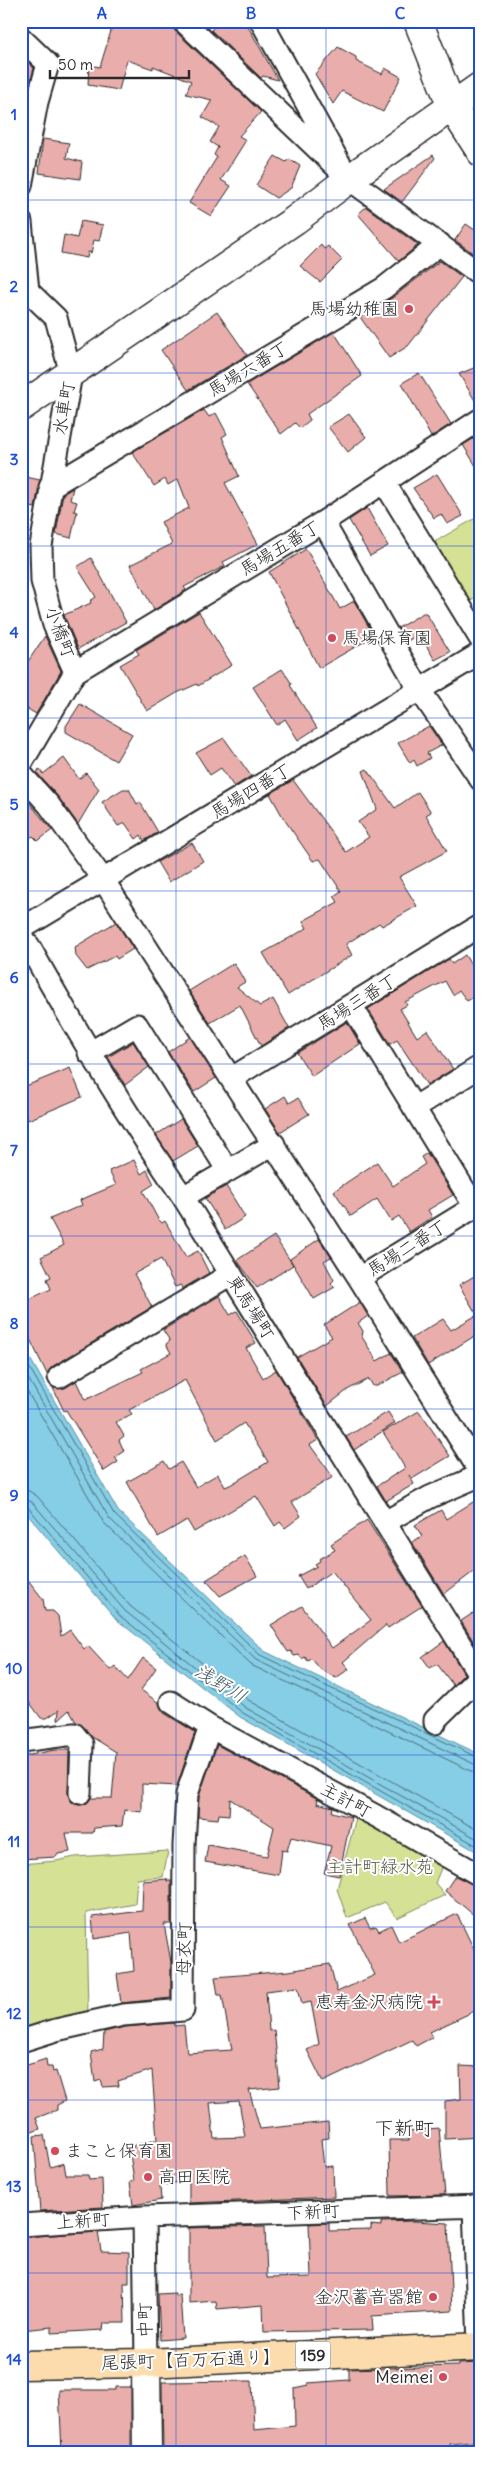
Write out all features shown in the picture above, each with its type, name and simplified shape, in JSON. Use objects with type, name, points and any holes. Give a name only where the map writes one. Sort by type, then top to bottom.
[{"type":"highway","name":"尾張町【百万石通り】","points":[[21,2365],[146,2363],[480,2347]]},
{"type":"street","points":[[183,21],[349,179],[481,275]]},
{"type":"street","points":[[261,21],[349,179]]},
{"type":"street","points":[[418,21],[452,107],[481,152]]},
{"type":"street","points":[[21,38],[48,64],[37,102],[21,186]]},
{"type":"street","points":[[21,407],[295,220],[349,179],[481,86]]},
{"type":"street","name":"水車町","points":[[21,222],[28,291],[56,318],[71,374],[50,488]]},
{"type":"street","name":"馬場六番丁","points":[[50,488],[384,288],[440,244]]},
{"type":"street","name":"馬場五番丁","points":[[75,672],[323,522],[481,418]]},
{"type":"street","points":[[384,482],[481,640]]},
{"type":"street","name":"小橋町","points":[[21,764],[75,672],[54,625],[42,581],[41,546],[50,488]]},
{"type":"street","points":[[323,522],[419,689],[481,780]]},
{"type":"street","name":"馬場四番丁","points":[[21,929],[104,881],[481,653]]},
{"type":"street","points":[[21,774],[49,805],[104,881],[274,1144],[481,1474],[430,1497],[384,1522]]},
{"type":"street","name":"馬場三番丁","points":[[232,1078],[481,926]]},
{"type":"street","name":"東馬場町","points":[[21,939],[28,946],[89,1053],[138,1132],[183,1197],[480,1675]]},
{"type":"street","points":[[351,1005],[414,1108],[478,1205]]},
{"type":"street","points":[[89,1053],[137,1025],[228,1171]]},
{"type":"street","points":[[414,1108],[481,1066]]},
{"type":"street","points":[[183,1197],[274,1144]]},
{"type":"street","name":"馬場二番丁","points":[[359,1278],[478,1205]]},
{"type":"street","points":[[59,1376],[231,1274]]},
{"type":"street","points":[[435,1723],[435,1720],[480,1675]]},
{"type":"street","name":"主計町","points":[[171,1702],[210,1727],[376,1816],[481,1876]]},
{"type":"street","name":"母衣町","points":[[21,2041],[120,2016],[183,2010],[184,1845],[187,1794],[210,1727]]},
{"type":"street","points":[[21,1741],[74,1734],[82,1744],[80,1793]]},
{"type":"street","points":[[477,2206],[480,2347]]},
{"type":"street","name":"下新町","points":[[144,2218],[477,2206]]},
{"type":"street","name":"上新町","points":[[21,2225],[144,2218]]},
{"type":"street","name":"中町","points":[[144,2218],[147,2452]]},
{"type":"green space","points":[[481,515],[481,595],[460,607],[424,548]]},
{"type":"green space","name":"主計町緑水苑","points":[[357,1814],[444,1861],[435,1883],[445,1895],[397,1918],[385,1902],[347,1918],[337,1889]]},
{"type":"green space","points":[[168,1851],[163,1877],[137,1879],[135,1904],[86,1913],[88,2014],[21,2031],[21,1864],[56,1861],[75,1857]]},
{"type":"water","name":"浅野川","points":[[21,1343],[118,1511],[264,1651],[481,1755],[481,1854],[240,1717],[117,1620],[21,1507]]},
{"type":"building","points":[[114,21],[171,21],[174,30],[261,112],[239,136],[246,140],[221,180],[231,186],[211,216],[189,203],[217,157],[214,155],[218,147],[210,142],[219,127],[202,117],[212,100],[186,94],[191,81],[153,66],[153,69],[127,60],[119,90],[88,85],[89,65],[100,67]]},
{"type":"building","points":[[221,21],[245,21],[278,80],[263,76],[261,78],[211,30]]},
{"type":"building","points":[[338,47],[356,57],[356,61],[382,74],[385,68],[401,77],[383,112],[342,91],[333,104],[315,74]]},
{"type":"building","points":[[21,56],[34,68],[23,110],[21,110]]},
{"type":"building","points":[[43,139],[69,143],[66,158],[82,162],[80,179],[39,173]]},
{"type":"building","points":[[433,155],[435,158],[402,202],[384,189]]},
{"type":"building","points":[[275,156],[286,162],[289,159],[300,166],[291,188],[276,198],[256,185]]},
{"type":"building","points":[[366,207],[418,245],[399,261],[358,214]]},
{"type":"building","points":[[81,221],[103,225],[99,241],[94,240],[91,253],[88,252],[87,258],[61,253],[64,235],[77,238]]},
{"type":"building","points":[[466,224],[481,234],[481,259],[455,240]]},
{"type":"building","points":[[321,245],[324,249],[328,246],[342,260],[320,282],[300,266]]},
{"type":"building","points":[[440,261],[462,277],[408,346],[389,358],[360,317],[392,298]]},
{"type":"building","points":[[217,312],[247,355],[188,390],[161,350]]},
{"type":"building","points":[[334,332],[362,376],[307,414],[310,420],[300,428],[295,423],[281,434],[247,384]]},
{"type":"building","points":[[481,365],[481,407],[479,407],[459,374]]},
{"type":"building","points":[[419,373],[451,424],[431,437],[402,383]]},
{"type":"building","points":[[204,410],[209,417],[216,413],[227,434],[222,437],[239,476],[225,483],[258,544],[223,562],[225,566],[184,587],[186,590],[154,610],[130,565],[172,544],[161,522],[189,508],[178,479],[168,485],[165,479],[154,486],[132,452]]},
{"type":"building","points":[[349,414],[366,437],[348,452],[328,427]]},
{"type":"building","points":[[481,434],[481,474],[463,445]]},
{"type":"building","points":[[437,474],[463,516],[447,524],[441,514],[434,518],[413,488]]},
{"type":"building","points":[[21,476],[40,480],[35,508],[21,505]]},
{"type":"building","points":[[73,488],[70,500],[77,502],[74,511],[77,512],[71,538],[56,534],[63,494]]},
{"type":"building","points":[[367,508],[388,546],[370,556],[349,520]]},
{"type":"building","points":[[306,549],[340,609],[354,601],[374,636],[319,668],[269,572]]},
{"type":"building","points":[[91,558],[126,622],[78,649],[64,615],[91,603],[90,601],[96,597],[77,567]]},
{"type":"building","points":[[199,612],[232,665],[198,686],[197,684],[177,693],[147,711],[120,665],[139,654],[136,650]]},
{"type":"building","points":[[426,613],[450,652],[435,660],[419,634],[406,642],[398,628]]},
{"type":"building","points":[[45,636],[61,671],[36,714],[21,705],[21,672]]},
{"type":"building","points":[[282,669],[317,728],[298,740],[285,719],[277,725],[253,687]]},
{"type":"building","points":[[80,704],[132,734],[116,761],[66,732],[66,726]]},
{"type":"building","points":[[429,726],[442,745],[427,753],[430,758],[417,766],[414,760],[410,763],[398,743]]},
{"type":"building","points":[[224,738],[251,776],[234,787],[221,768],[210,775],[196,753]]},
{"type":"building","points":[[64,758],[79,779],[86,773],[99,789],[78,824],[37,773],[39,769],[43,774]]},
{"type":"building","points":[[367,769],[395,808],[418,792],[431,812],[426,815],[447,851],[399,877],[417,906],[382,926],[379,923],[346,944],[352,955],[288,995],[263,953],[307,928],[303,921],[338,902],[334,896],[341,891],[320,859],[313,861],[284,819],[270,794],[293,780],[346,852],[369,837],[358,822],[377,809],[363,771]]},
{"type":"building","points":[[123,789],[129,789],[137,804],[140,802],[158,832],[144,841],[141,835],[136,839],[125,823],[118,826],[102,802]]},
{"type":"building","points":[[21,793],[52,830],[38,841],[33,836],[28,839],[21,831]]},
{"type":"building","points":[[192,843],[203,861],[169,882],[157,862]]},
{"type":"building","points":[[116,922],[133,949],[117,959],[115,956],[87,970],[76,956],[75,947]]},
{"type":"building","points":[[465,955],[481,982],[481,993],[467,1001],[459,990],[453,995],[445,981],[405,1002],[407,1005],[400,1009],[417,1037],[427,1030],[453,1069],[427,1085],[397,1040],[390,1044],[368,1009],[449,959],[452,964]]},
{"type":"building","points":[[234,963],[245,982],[237,987],[260,1006],[273,999],[289,1028],[261,1046],[240,1005],[210,1023],[189,991]]},
{"type":"building","points":[[347,1022],[360,1044],[312,1076],[297,1053]]},
{"type":"building","points":[[190,1037],[216,1078],[194,1092],[168,1052]]},
{"type":"building","points":[[133,1042],[149,1067],[125,1085],[108,1057]]},
{"type":"building","points":[[70,1068],[82,1097],[28,1120],[21,1103],[21,1088]]},
{"type":"building","points":[[285,1096],[289,1103],[298,1098],[309,1114],[280,1132],[265,1109]]},
{"type":"building","points":[[181,1119],[198,1146],[173,1161],[156,1135]]},
{"type":"building","points":[[427,1153],[453,1195],[428,1210],[432,1217],[409,1232],[399,1216],[391,1221],[377,1199],[351,1216],[334,1191],[377,1162],[393,1186],[425,1164],[421,1157]]},
{"type":"building","points":[[134,1160],[141,1174],[147,1170],[154,1184],[143,1191],[158,1219],[162,1223],[165,1221],[186,1257],[198,1251],[209,1273],[182,1289],[181,1285],[175,1287],[161,1259],[134,1274],[152,1307],[53,1366],[47,1374],[26,1331],[29,1329],[21,1312],[21,1303],[51,1289],[47,1279],[51,1277],[41,1257],[64,1245],[50,1219],[82,1205],[80,1200],[116,1185],[109,1171]]},
{"type":"building","points":[[226,1186],[245,1217],[225,1230],[205,1198]]},
{"type":"building","points":[[274,1236],[293,1265],[257,1288],[237,1260]]},
{"type":"building","points":[[319,1239],[331,1257],[324,1261],[334,1280],[331,1283],[335,1287],[314,1299],[290,1259]]},
{"type":"building","points":[[481,1272],[481,1332],[428,1365],[412,1338],[443,1319],[451,1330],[477,1315],[459,1285]]},
{"type":"building","points":[[219,1296],[230,1315],[237,1311],[256,1343],[246,1348],[263,1378],[276,1370],[318,1440],[310,1445],[333,1477],[292,1502],[301,1516],[285,1528],[280,1522],[275,1526],[256,1496],[194,1532],[187,1520],[158,1537],[127,1482],[164,1461],[169,1469],[181,1462],[196,1487],[218,1474],[225,1487],[230,1485],[268,1462],[244,1423],[217,1440],[185,1380],[129,1410],[132,1414],[116,1422],[124,1436],[119,1440],[124,1451],[115,1457],[118,1462],[104,1471],[66,1410],[64,1411],[53,1388],[65,1388],[76,1381],[85,1400],[143,1372],[141,1369],[171,1353],[166,1344],[170,1341],[163,1330]]},
{"type":"building","points":[[360,1302],[368,1316],[358,1323],[363,1331],[362,1337],[377,1361],[391,1353],[403,1372],[377,1386],[373,1386],[369,1379],[349,1389],[327,1406],[297,1357],[332,1337],[324,1325]]},
{"type":"building","points":[[419,1411],[450,1456],[412,1479],[409,1475],[414,1484],[386,1501],[377,1486],[405,1468],[383,1432]]},
{"type":"building","points":[[388,1412],[395,1423],[354,1450],[346,1437]]},
{"type":"building","points":[[481,1497],[481,1566],[444,1594],[412,1542],[422,1536],[415,1525],[441,1510],[446,1519]]},
{"type":"building","points":[[367,1520],[422,1606],[388,1628],[386,1625],[343,1662],[349,1669],[336,1678],[320,1669],[312,1659],[308,1661],[305,1657],[302,1659],[299,1655],[294,1656],[291,1651],[288,1652],[271,1625],[302,1606],[332,1648],[371,1620],[332,1571],[306,1589],[298,1576],[317,1566],[315,1564],[320,1561],[319,1559],[335,1550],[331,1544]]},
{"type":"building","points":[[245,1556],[257,1576],[220,1596],[206,1580]]},
{"type":"building","points":[[21,1571],[43,1599],[45,1611],[53,1611],[58,1616],[61,1636],[70,1630],[84,1649],[88,1646],[110,1670],[115,1666],[128,1680],[143,1658],[156,1668],[141,1690],[159,1703],[164,1713],[195,1732],[177,1786],[142,1784],[142,1812],[124,1810],[122,1826],[94,1828],[93,1833],[66,1833],[70,1852],[58,1854],[56,1857],[21,1859],[21,1757],[54,1750],[69,1750],[68,1793],[73,1803],[80,1805],[86,1804],[91,1798],[112,1798],[116,1752],[92,1737],[83,1726],[76,1722],[69,1710],[58,1720],[59,1710],[47,1718],[41,1718],[21,1691]]},
{"type":"building","points":[[481,1608],[481,1651],[480,1652],[461,1621]]},
{"type":"building","points":[[444,1641],[464,1674],[453,1685],[437,1664],[430,1668],[422,1657]]},
{"type":"building","points":[[217,1745],[318,1799],[317,1803],[333,1807],[332,1812],[351,1817],[339,1876],[324,1873],[331,1846],[291,1837],[287,1851],[282,1850],[279,1875],[205,1862],[208,1845],[267,1856],[274,1827],[230,1799],[229,1815],[219,1814],[218,1819],[198,1817],[199,1796]]},
{"type":"building","points":[[455,1876],[481,1888],[481,1921],[445,1891]]},
{"type":"building","points":[[167,1879],[167,1881],[171,1881],[171,1924],[164,1924],[171,1962],[171,1998],[121,2003],[117,1974],[134,1971],[131,1933],[94,1939],[92,1917],[142,1911],[143,1881]]},
{"type":"building","points":[[457,1914],[481,1964],[481,2008],[430,2032],[433,2037],[416,2046],[412,2040],[323,2082],[307,2050],[319,2044],[311,2002],[302,2004],[298,1987],[266,1991],[269,2031],[274,2030],[280,2087],[249,2090],[260,2129],[328,2122],[329,2138],[321,2139],[324,2167],[333,2166],[334,2197],[189,2203],[189,2180],[160,2186],[161,2200],[133,2205],[130,2182],[134,2181],[130,2154],[134,2145],[157,2140],[152,2070],[118,2081],[119,2086],[103,2087],[101,2080],[95,2082],[91,2052],[103,2049],[104,2032],[125,2027],[174,2023],[174,2026],[184,2025],[187,2053],[232,2050],[222,1995],[218,1995],[215,1977],[289,1971],[330,1964],[337,1992],[375,1975],[350,1925],[365,1918],[370,1928],[376,1926],[379,1931],[391,1925],[399,1942]],"holes":[[[239,2101],[245,2137],[214,2138],[210,2103]]]},
{"type":"building","points":[[46,2059],[47,2067],[52,2067],[53,2072],[56,2071],[65,2101],[57,2105],[57,2110],[36,2118],[40,2129],[21,2136],[21,2067]]},
{"type":"building","points":[[460,2066],[481,2067],[481,2137],[445,2139],[445,2101],[461,2099]]},
{"type":"building","points":[[439,2128],[445,2195],[390,2196],[389,2140],[409,2140],[409,2131]]},
{"type":"building","points":[[44,2135],[50,2167],[64,2163],[66,2175],[88,2175],[89,2180],[102,2179],[103,2207],[40,2211],[34,2136]]},
{"type":"building","points":[[381,2222],[448,2223],[452,2311],[372,2316],[373,2330],[264,2332],[263,2305],[217,2309],[216,2301],[189,2303],[189,2228],[265,2226],[267,2278],[311,2277],[309,2224],[329,2223],[329,2231],[371,2230],[371,2225],[381,2226]]},
{"type":"building","points":[[98,2232],[101,2251],[129,2252],[129,2283],[124,2283],[125,2323],[104,2323],[103,2330],[52,2333],[52,2327],[21,2330],[21,2293],[27,2293],[22,2237]]},
{"type":"building","points":[[175,2293],[175,2296],[180,2295],[183,2338],[160,2340],[158,2294]]},
{"type":"building","points":[[481,2363],[481,2441],[450,2444],[450,2452],[163,2452],[162,2382],[252,2381],[254,2430],[295,2426],[294,2388],[308,2385],[308,2383],[349,2380],[349,2369],[458,2366],[458,2364]]},
{"type":"building","points":[[115,2387],[131,2387],[131,2452],[62,2452],[59,2390],[115,2390]]},
{"type":"place","name":"馬場幼稚園","points":[[409,309]]},
{"type":"place","name":"馬場保育園","points":[[332,638]]},
{"type":"place","name":"恵寿金沢病院","points":[[434,2002]]},
{"type":"place","name":"まこと保育園","points":[[55,2151]]},
{"type":"place","name":"高田医院","points":[[148,2177]]},
{"type":"place","name":"金沢蓄音器館","points":[[433,2297]]},
{"type":"place","name":"Meimei","points":[[443,2377]]},
{"type":"district","name":"下新町","points":[[404,2128]]}]
